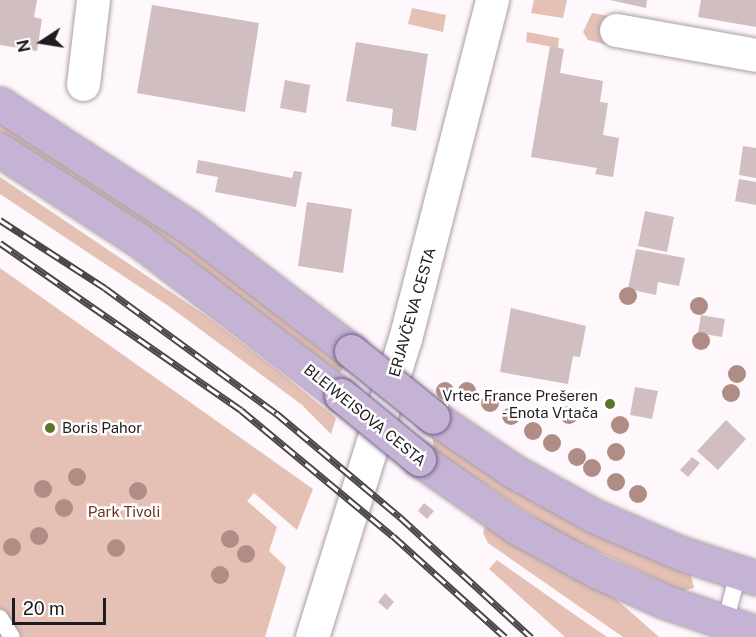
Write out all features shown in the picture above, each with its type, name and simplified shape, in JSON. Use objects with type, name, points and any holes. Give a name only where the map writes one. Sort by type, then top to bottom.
[{"type":"main road","points":[[83,84],[93,0]]},
{"type":"main road","name":"ERJAVČEVA CESTA","points":[[315,628],[408,328],[492,0]]},
{"type":"main road","points":[[616,30],[756,55]]},
{"type":"main road","points":[[0,104],[189,227],[434,417],[513,471],[596,517],[747,576]]},
{"type":"main road","name":"BLEIWEISOVA CESTA","points":[[0,150],[140,241],[341,395],[419,459],[549,546],[723,631],[756,633]]},
{"type":"lane","points":[[723,631],[747,576]]},
{"type":"lane","points":[[0,618],[12,637]]},
{"type":"green space","points":[[534,0],[567,0],[563,18],[531,13]]},
{"type":"green space","points":[[412,8],[446,15],[443,32],[408,24]]},
{"type":"green space","points":[[592,13],[614,17],[608,45],[588,40],[583,32]]},
{"type":"green space","points":[[527,32],[559,38],[558,48],[526,42]]},
{"type":"green space","points":[[0,122],[152,219],[345,365],[339,374],[148,227],[0,132]]},
{"type":"green space","points":[[0,177],[205,315],[280,372],[336,418],[331,434],[302,405],[170,307],[0,194]]},
{"type":"green space","name":"Park Tivoli","points":[[0,268],[313,489],[297,530],[254,493],[247,501],[277,527],[269,551],[286,567],[265,637],[0,637]]},
{"type":"green space","points":[[432,433],[534,502],[616,544],[691,575],[694,588],[682,591],[556,532],[434,450]]},
{"type":"green space","points":[[485,526],[616,599],[659,637],[623,637],[488,543],[483,533]]},
{"type":"green space","points":[[497,560],[607,637],[565,637],[489,569]]},
{"type":"building","points":[[0,0],[37,0],[34,17],[42,19],[37,51],[0,45]]},
{"type":"building","points":[[610,0],[647,0],[646,8]]},
{"type":"building","points":[[701,0],[756,0],[756,27],[698,17]]},
{"type":"building","points":[[152,5],[259,23],[245,112],[137,93]]},
{"type":"building","points":[[356,42],[428,54],[416,131],[391,126],[393,109],[346,101]]},
{"type":"building","points":[[550,46],[564,49],[560,73],[603,81],[600,102],[608,103],[603,135],[619,138],[613,177],[595,174],[597,168],[531,157]]},
{"type":"building","points":[[285,80],[310,85],[306,113],[280,108]]},
{"type":"building","points":[[743,146],[756,148],[756,178],[739,175]]},
{"type":"building","points":[[198,160],[292,178],[294,171],[302,172],[296,207],[215,192],[218,177],[196,173]]},
{"type":"building","points":[[739,179],[756,182],[756,205],[735,201]]},
{"type":"building","points":[[307,202],[352,209],[343,273],[298,266]]},
{"type":"building","points":[[645,211],[674,217],[667,252],[638,246]]},
{"type":"building","points":[[636,249],[685,258],[679,286],[658,282],[656,295],[628,289]]},
{"type":"building","points":[[511,308],[586,326],[580,357],[573,356],[568,384],[500,372]]},
{"type":"building","points":[[701,315],[725,319],[722,337],[698,333]]},
{"type":"building","points":[[635,387],[658,391],[652,419],[630,415]]},
{"type":"building","points":[[726,420],[746,439],[718,470],[697,451]]},
{"type":"building","points":[[692,457],[700,463],[688,477],[680,470]]},
{"type":"building","points":[[424,503],[434,511],[427,519],[418,511]]},
{"type":"building","points":[[385,593],[394,602],[387,610],[378,602]]},
{"type":"railway","points":[[0,220],[105,288],[276,413],[400,517],[531,637]]},
{"type":"railway","points":[[0,243],[241,410],[393,536],[505,637]]},
{"type":"place","name":"Vrtec France Prešeren - Enota Vrtača","points":[[610,404]]},
{"type":"place","name":"Boris Pahor","points":[[50,428]]}]
